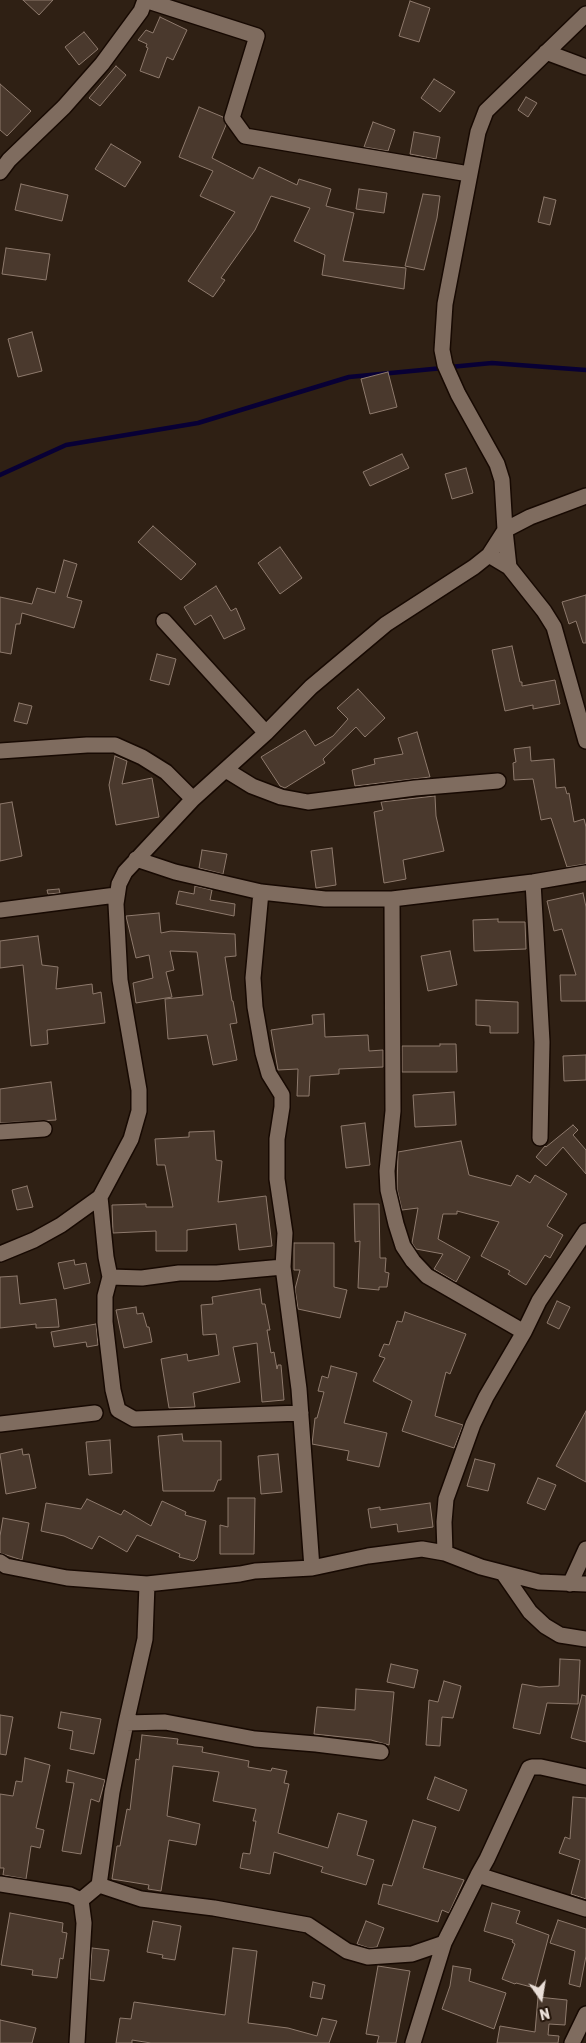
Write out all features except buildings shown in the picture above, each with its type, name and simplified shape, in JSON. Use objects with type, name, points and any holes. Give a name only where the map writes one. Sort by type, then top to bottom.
[{"type":"street","points":[[3,160],[64,107],[102,64],[141,11],[145,0],[258,36],[232,118],[245,136],[469,174]]},
{"type":"street","points":[[509,567],[502,480],[497,464],[449,377],[442,350],[445,304],[469,174],[478,132],[486,111],[586,14]]},
{"type":"street","points":[[546,52],[586,67]]},
{"type":"street","points":[[0,1254],[34,1240],[62,1225],[100,1197],[131,1139],[139,1111],[139,1090],[120,980],[116,895],[125,872],[193,799],[266,733],[311,687],[386,624],[474,567],[489,555],[505,530],[530,517],[586,496]]},
{"type":"street","points":[[489,555],[509,567],[544,611],[554,627],[586,741]]},
{"type":"street","points":[[164,621],[266,733]]},
{"type":"street","points":[[0,751],[115,745],[142,757],[166,772],[193,799]]},
{"type":"street","points":[[226,770],[252,786],[281,797],[308,802],[415,788],[498,781]]},
{"type":"street","points":[[136,860],[175,872],[260,892],[324,899],[392,899],[533,882],[586,873]]},
{"type":"street","points":[[533,882],[542,1042],[540,1138]]},
{"type":"street","points":[[260,892],[254,978],[256,1007],[263,1053],[269,1074],[282,1095],[276,1158],[285,1233],[283,1267],[300,1414],[312,1568]]},
{"type":"street","points":[[0,910],[116,895]]},
{"type":"street","points":[[392,899],[393,1111],[387,1171],[388,1190],[402,1246],[427,1276],[524,1332]]},
{"type":"street","points":[[0,1132],[44,1129]]},
{"type":"street","points":[[100,1197],[110,1277],[105,1296],[104,1316],[113,1390],[118,1410],[134,1419],[300,1414]]},
{"type":"street","points":[[445,1554],[444,1522],[450,1485],[473,1424],[555,1274],[586,1231]]},
{"type":"street","points":[[110,1277],[142,1278],[179,1273],[283,1267]]},
{"type":"street","points":[[0,1424],[95,1413]]},
{"type":"street","points":[[0,1562],[6,1566],[67,1578],[147,1584],[256,1571],[312,1568],[402,1550],[422,1549],[445,1554],[480,1567],[539,1582],[586,1584]]},
{"type":"street","points":[[570,1584],[586,1549]]},
{"type":"street","points":[[503,1572],[530,1612],[545,1626],[560,1635],[586,1639]]},
{"type":"street","points":[[81,1900],[99,1885],[112,1792],[145,1639],[147,1584]]},
{"type":"street","points":[[126,1723],[164,1722],[255,1739],[381,1752]]},
{"type":"street","points":[[413,2043],[444,1943],[487,1859],[529,1768],[532,1766],[541,1767],[586,1777]]},
{"type":"street","points":[[478,1875],[586,1909]]},
{"type":"street","points":[[0,1884],[70,1895],[81,1900]]},
{"type":"street","points":[[99,1885],[141,1899],[214,1908],[308,1925],[347,1951],[368,1957],[412,1954],[444,1943]]},
{"type":"street","points":[[77,2043],[84,1923],[81,1900]]},
{"type":"street","points":[[572,2043],[586,2014]]},
{"type":"waterway","points":[[450,367],[492,363],[586,370]]},
{"type":"waterway","points":[[0,475],[66,445],[198,423],[349,377],[443,368]]}]
